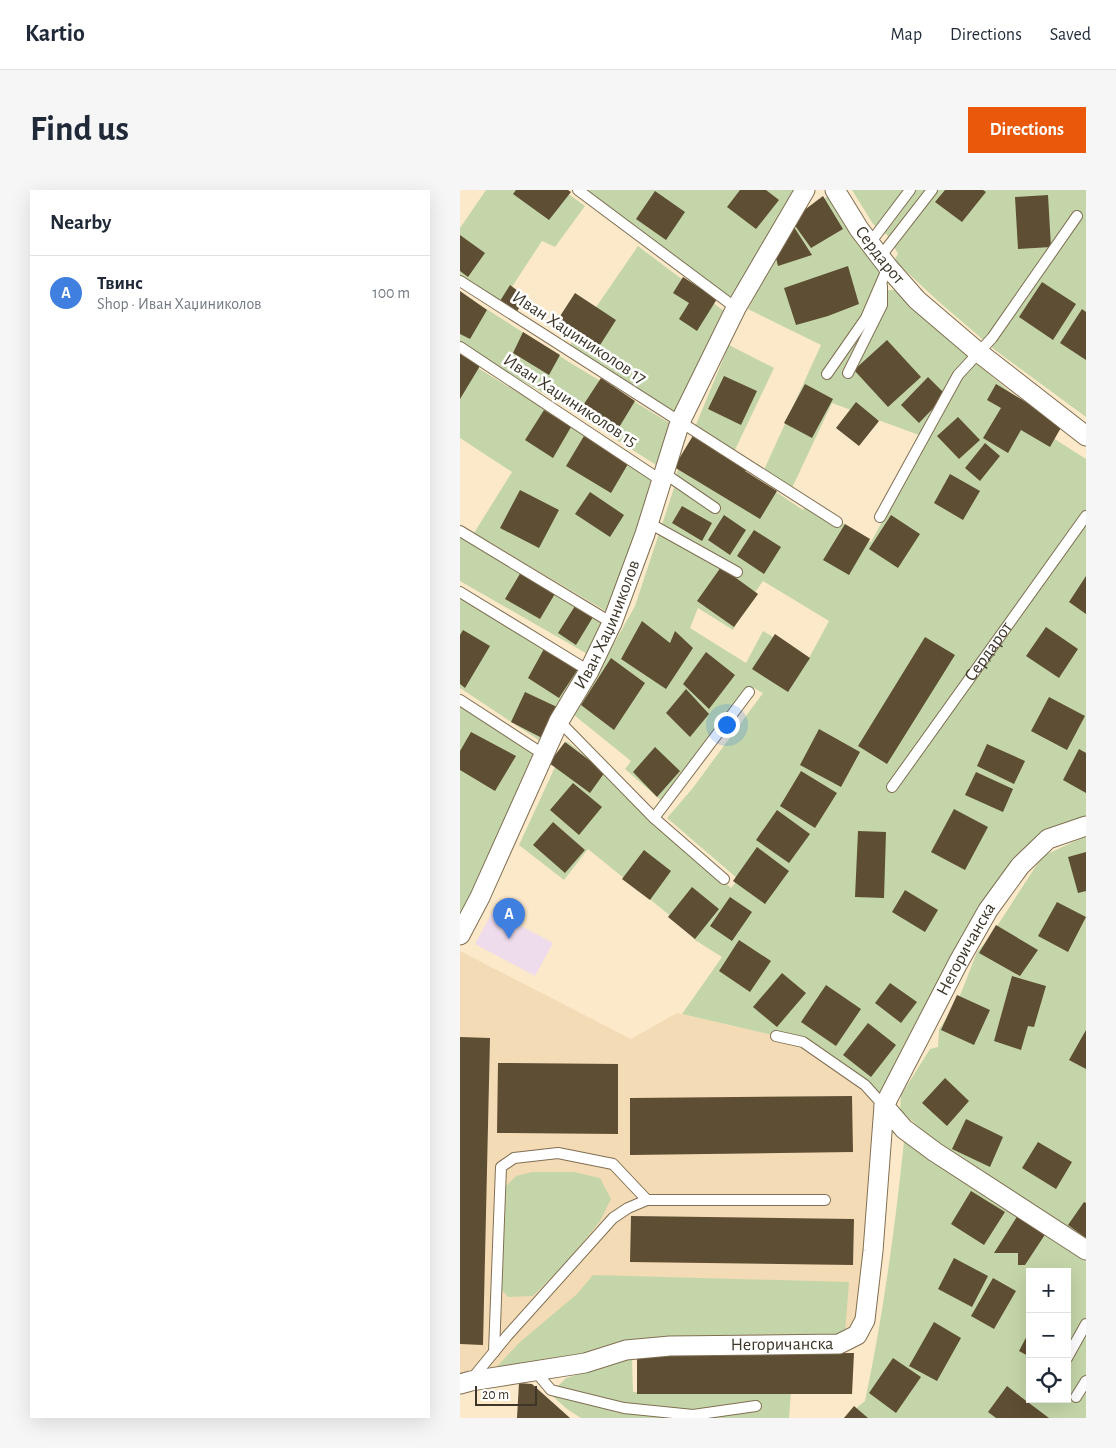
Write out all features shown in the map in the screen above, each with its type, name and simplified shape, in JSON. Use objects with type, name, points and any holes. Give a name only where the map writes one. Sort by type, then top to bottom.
[{"type":"street","name":"Иван Хаџиниколов","points":[[460,935],[480,897],[559,721],[589,670],[612,623],[648,523],[680,422],[736,308],[806,190]]},
{"type":"street","name":"Сердарот","points":[[835,190],[880,263],[916,300],[978,352],[1086,436]]},
{"type":"street","name":"Негоричанска","points":[[465,1382],[585,1363],[626,1350],[670,1346],[839,1344],[857,1335],[866,1320],[884,1106],[958,963],[988,910],[1020,866],[1048,839],[1086,826]]},
{"type":"street","points":[[884,1106],[904,1129],[935,1152],[1086,1250]]},
{"type":"lane","points":[[578,190],[736,308]]},
{"type":"lane","points":[[827,374],[866,318],[880,263],[910,190]]},
{"type":"lane","points":[[848,373],[882,305],[880,263],[932,190]]},
{"type":"lane","points":[[880,517],[958,375],[992,338],[1078,216]]},
{"type":"lane","name":"Иван Хаџиниколов 17","points":[[460,281],[837,522]]},
{"type":"lane","name":"Иван Хаџиниколов 15","points":[[460,347],[663,477],[715,508]]},
{"type":"lane","name":"Сердарот","points":[[892,787],[1086,516]]},
{"type":"lane","points":[[648,523],[737,572]]},
{"type":"lane","points":[[460,531],[612,623]]},
{"type":"lane","points":[[460,592],[589,670]]},
{"type":"lane","points":[[654,818],[749,692]]},
{"type":"lane","points":[[460,700],[543,754]]},
{"type":"lane","points":[[559,721],[654,818],[724,879]]},
{"type":"lane","points":[[776,1036],[803,1042],[865,1085],[884,1106]]},
{"type":"lane","points":[[494,1352],[502,1167],[514,1158],[558,1152],[613,1164],[647,1200]]},
{"type":"lane","points":[[465,1382],[614,1218],[628,1208],[647,1200],[825,1200]]},
{"type":"lane","points":[[1071,1351],[1086,1324]]},
{"type":"lane","points":[[535,1371],[551,1390],[624,1408],[692,1415],[756,1406]]},
{"type":"lane","points":[[1076,1397],[1086,1381]]},
{"type":"shaded area","points":[[493,911],[553,943],[535,976],[475,944]]},
{"type":"shaded area","points":[[460,951],[631,1039],[677,1013],[803,1042],[884,1106],[857,1335],[670,1346],[460,1384]]},
{"type":"green space","points":[[486,190],[563,190],[585,206],[555,247],[542,241],[502,302],[460,276],[460,228]]},
{"type":"green space","points":[[582,190],[799,190],[733,305]]},
{"type":"green space","points":[[852,190],[1086,190],[1086,417],[995,350],[894,260],[898,254],[888,236],[873,224]]},
{"type":"green space","points":[[830,194],[882,262],[886,290],[898,290],[970,358],[1021,401],[1053,438],[1086,459],[1086,819],[1019,855],[884,1106],[803,1042],[682,1014],[722,957],[695,940],[668,914],[588,849],[564,880],[519,845],[567,741],[620,785],[731,888],[738,879],[667,818],[692,789],[763,693],[752,687],[664,803],[625,769],[631,761],[574,715],[635,606],[676,482],[677,472],[693,436],[803,510],[809,500],[871,542],[927,438],[832,403],[792,488],[763,472],[821,345],[748,309],[792,227]],"holes":[[[763,581],[829,621],[809,658],[763,631],[746,663],[690,628],[698,608],[733,630]]]},
{"type":"green space","points":[[638,246],[728,314],[678,414],[568,348]]},
{"type":"green space","points":[[460,292],[569,362],[673,425],[656,465],[550,397],[460,345]]},
{"type":"green space","points":[[729,345],[774,368],[734,452],[695,427]]},
{"type":"green space","points":[[460,357],[652,475],[641,523],[609,613],[474,533],[512,472],[460,438]]},
{"type":"green space","points":[[460,535],[605,623],[589,655],[460,581]]},
{"type":"green space","points":[[460,594],[580,671],[543,743],[460,688]]},
{"type":"green space","points":[[460,703],[537,756],[460,918]]},
{"type":"green space","points":[[1086,836],[1086,1238],[933,1140],[900,1110],[901,1095],[930,1049],[938,1047],[939,1030],[961,993],[977,952],[990,937],[1043,856]]},
{"type":"green space","points":[[904,1141],[1086,1253],[1086,1418],[844,1418],[865,1401],[883,1304]]},
{"type":"green space","points":[[532,1172],[574,1172],[600,1178],[611,1199],[600,1221],[567,1262],[533,1296],[508,1297],[496,1283],[501,1191],[516,1176]]},
{"type":"green space","points":[[593,1275],[849,1282],[845,1334],[604,1351],[549,1359],[490,1374],[520,1342],[577,1294]]},
{"type":"green space","points":[[632,1358],[633,1392],[791,1392],[789,1418],[581,1418],[550,1394],[566,1378]]},
{"type":"building","points":[[516,190],[568,190],[571,192],[549,220],[513,194]]},
{"type":"building","points":[[740,190],[766,190],[779,200],[756,229],[727,207]]},
{"type":"building","points":[[945,190],[983,190],[986,192],[962,222],[935,202]]},
{"type":"building","points":[[655,191],[685,212],[666,240],[636,219]]},
{"type":"building","points":[[1048,195],[1051,247],[1018,249],[1015,197]]},
{"type":"building","points":[[823,196],[843,229],[811,248],[791,220]]},
{"type":"building","points":[[794,227],[812,255],[778,266],[776,258]]},
{"type":"building","points":[[460,235],[485,253],[468,277],[460,271]]},
{"type":"building","points":[[848,266],[859,304],[828,316],[796,325],[784,288]]},
{"type":"building","points":[[683,277],[717,299],[697,331],[679,319],[689,303],[673,293]]},
{"type":"building","points":[[1042,282],[1076,304],[1053,340],[1019,317]]},
{"type":"building","points":[[510,285],[526,297],[516,313],[500,301]]},
{"type":"building","points":[[460,291],[487,310],[470,339],[460,334]]},
{"type":"building","points":[[575,293],[616,320],[595,353],[553,327]]},
{"type":"building","points":[[1082,309],[1086,312],[1086,360],[1060,343]]},
{"type":"building","points":[[523,332],[560,355],[549,375],[513,353]]},
{"type":"building","points":[[887,340],[921,377],[888,407],[854,370]]},
{"type":"building","points":[[460,354],[480,366],[460,399]]},
{"type":"building","points":[[724,376],[757,391],[741,425],[708,409]]},
{"type":"building","points":[[928,377],[946,395],[919,423],[901,405]]},
{"type":"building","points":[[601,378],[635,401],[615,434],[580,410]]},
{"type":"building","points":[[805,384],[833,399],[812,438],[784,423]]},
{"type":"building","points":[[996,384],[1063,424],[1050,447],[1021,430],[1008,453],[983,438],[1001,408],[987,400]]},
{"type":"building","points":[[856,402],[879,421],[859,446],[836,428]]},
{"type":"building","points":[[544,410],[571,427],[553,458],[525,440]]},
{"type":"building","points":[[958,417],[980,440],[959,459],[937,436]]},
{"type":"building","points":[[694,434],[748,468],[745,471],[777,491],[760,519],[674,467]]},
{"type":"building","points":[[584,436],[628,464],[611,493],[566,466]]},
{"type":"building","points":[[985,443],[1000,456],[980,481],[965,468]]},
{"type":"building","points":[[950,474],[980,491],[963,520],[934,503]]},
{"type":"building","points":[[520,490],[559,510],[539,548],[500,528]]},
{"type":"building","points":[[590,492],[624,515],[610,537],[575,514]]},
{"type":"building","points":[[682,506],[712,523],[702,541],[672,523]]},
{"type":"building","points":[[724,515],[746,530],[730,555],[708,540]]},
{"type":"building","points":[[891,515],[920,534],[898,568],[869,549]]},
{"type":"building","points":[[845,524],[870,539],[849,575],[823,560]]},
{"type":"building","points":[[754,530],[781,547],[764,574],[737,556]]},
{"type":"building","points":[[721,567],[758,594],[734,627],[697,601]]},
{"type":"building","points":[[521,572],[556,592],[540,619],[505,599]]},
{"type":"building","points":[[1086,576],[1086,614],[1069,602]]},
{"type":"building","points":[[575,606],[593,617],[576,645],[558,633]]},
{"type":"building","points":[[642,621],[670,643],[675,631],[693,648],[666,689],[621,659]]},
{"type":"building","points":[[1046,627],[1078,649],[1059,678],[1026,656]]},
{"type":"building","points":[[463,630],[490,646],[465,688],[460,684],[460,635]]},
{"type":"building","points":[[775,634],[810,658],[788,692],[752,669]]},
{"type":"building","points":[[925,637],[955,655],[887,764],[858,746]]},
{"type":"building","points":[[545,647],[578,669],[559,698],[528,678]]},
{"type":"building","points":[[706,652],[735,675],[709,709],[683,684]]},
{"type":"building","points":[[611,658],[645,683],[614,730],[581,705]]},
{"type":"building","points":[[686,689],[709,714],[690,737],[666,713]]},
{"type":"building","points":[[525,692],[557,707],[542,738],[511,722]]},
{"type":"building","points":[[1049,697],[1085,716],[1067,750],[1031,731]]},
{"type":"building","points":[[819,729],[860,752],[841,787],[800,765]]},
{"type":"building","points":[[471,732],[516,756],[495,791],[460,770],[460,751]]},
{"type":"building","points":[[565,742],[605,772],[590,793],[549,763]]},
{"type":"building","points":[[987,744],[1025,761],[1014,784],[977,766]]},
{"type":"building","points":[[655,747],[680,771],[657,797],[633,772]]},
{"type":"building","points":[[1079,749],[1086,753],[1086,793],[1063,780]]},
{"type":"building","points":[[801,771],[837,793],[815,828],[780,806]]},
{"type":"building","points":[[976,772],[1013,789],[1003,812],[965,795]]},
{"type":"building","points":[[573,783],[602,807],[579,835],[550,810]]},
{"type":"building","points":[[954,809],[988,827],[965,870],[931,852]]},
{"type":"building","points":[[777,810],[810,834],[789,863],[756,840]]},
{"type":"building","points":[[553,822],[585,850],[565,873],[533,845]]},
{"type":"building","points":[[858,831],[886,832],[884,898],[855,897]]},
{"type":"building","points":[[757,847],[789,871],[765,904],[733,881]]},
{"type":"building","points":[[644,850],[671,871],[650,900],[622,879]]},
{"type":"building","points":[[1086,852],[1086,891],[1078,893],[1068,857]]},
{"type":"building","points":[[692,887],[719,909],[695,939],[668,917]]},
{"type":"building","points":[[905,890],[938,910],[925,932],[892,912]]},
{"type":"building","points":[[730,897],[752,912],[732,941],[710,926]]},
{"type":"building","points":[[1057,902],[1086,917],[1068,952],[1038,936]]},
{"type":"building","points":[[996,925],[1038,950],[1020,976],[979,953]]},
{"type":"building","points":[[739,940],[771,961],[750,992],[719,971]]},
{"type":"building","points":[[782,973],[806,993],[777,1027],[753,1007]]},
{"type":"building","points":[[1012,976],[1046,986],[1034,1027],[1028,1026],[1021,1050],[994,1041]]},
{"type":"building","points":[[890,983],[917,1002],[901,1023],[875,1003]]},
{"type":"building","points":[[826,985],[861,1009],[836,1046],[801,1022]]},
{"type":"building","points":[[957,995],[990,1010],[974,1045],[941,1030]]},
{"type":"building","points":[[868,1023],[896,1045],[871,1077],[843,1055]]},
{"type":"building","points":[[1086,1030],[1086,1069],[1069,1060]]},
{"type":"building","points":[[460,1037],[490,1038],[483,1345],[460,1344]]},
{"type":"building","points":[[498,1063],[618,1064],[618,1134],[497,1133]]},
{"type":"building","points":[[945,1078],[969,1101],[947,1126],[922,1103]]},
{"type":"building","points":[[852,1096],[853,1152],[630,1155],[630,1098]]},
{"type":"building","points":[[966,1119],[1003,1137],[990,1167],[952,1149]]},
{"type":"building","points":[[1038,1142],[1072,1162],[1056,1189],[1022,1168]]},
{"type":"building","points":[[971,1191],[1005,1212],[984,1245],[951,1224]]},
{"type":"building","points":[[1084,1202],[1086,1203],[1086,1238],[1068,1225]]},
{"type":"building","points":[[1018,1215],[1046,1233],[1025,1265],[1018,1265],[1018,1253],[994,1253]]},
{"type":"building","points":[[631,1216],[854,1219],[853,1265],[630,1262]]},
{"type":"building","points":[[954,1258],[988,1276],[972,1307],[938,1289]]},
{"type":"building","points":[[993,1278],[1016,1291],[994,1329],[971,1316]]},
{"type":"building","points":[[934,1322],[961,1338],[937,1381],[909,1366]]},
{"type":"building","points":[[1026,1338],[1026,1355],[1019,1351]]},
{"type":"building","points":[[854,1353],[852,1394],[637,1394],[637,1355]]},
{"type":"building","points":[[893,1358],[921,1377],[896,1413],[869,1393]]},
{"type":"building","points":[[519,1383],[532,1384],[570,1418],[517,1418]]},
{"type":"building","points":[[1007,1386],[1026,1400],[1026,1403],[1029,1403],[1049,1418],[996,1418],[988,1412]]},
{"type":"building","points":[[854,1406],[868,1418],[844,1418]]},
{"type":"place","name":"Твинс","points":[[509,939]]}]
